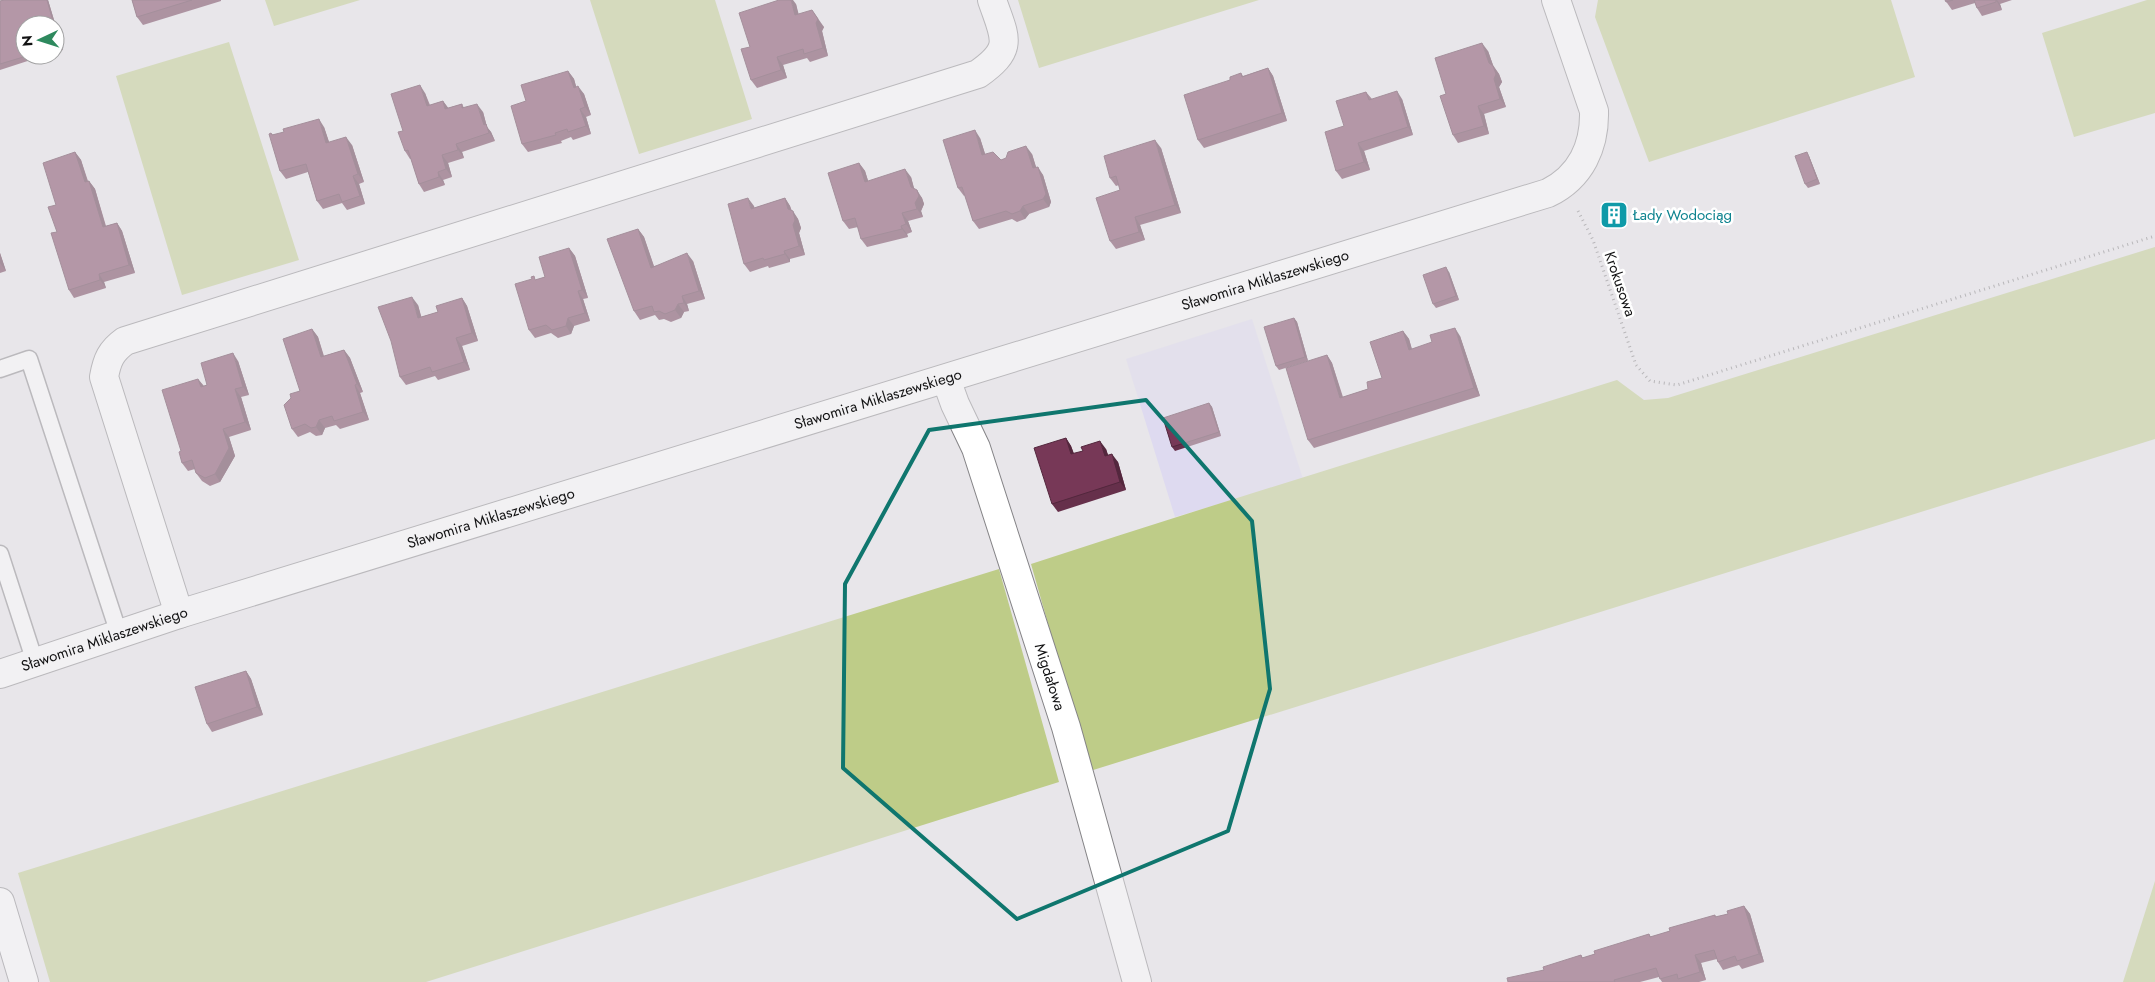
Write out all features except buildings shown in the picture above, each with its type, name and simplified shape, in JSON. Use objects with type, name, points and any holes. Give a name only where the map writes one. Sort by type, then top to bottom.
[{"type":"street","points":[[179,614],[104,377],[106,364],[112,350],[125,341],[978,74],[997,61],[1003,51],[1004,35],[992,0]]},
{"type":"street","name":"Sławomira Miklaszewskiego","points":[[0,674],[179,614],[1548,193],[1564,185],[1584,161],[1595,130],[1594,111],[1556,0]]},
{"type":"street","name":"Migdałowa","points":[[946,379],[955,404],[976,448],[1063,718],[1137,982]]},
{"type":"street","points":[[0,902],[24,982]]},
{"type":"lane","points":[[0,370],[29,359],[119,634]]},
{"type":"lane","points":[[0,554],[35,662]]},
{"type":"path","name":"Krokusowa","points":[[1564,185],[1593,240],[1636,365],[1650,381],[1677,385],[2155,236]]},
{"type":"highlighted area","points":[[1146,400],[1252,521],[1270,689],[1228,831],[1017,919],[843,768],[845,584],[929,430]]},
{"type":"shaded area","points":[[1252,319],[1303,479],[1175,517],[1126,359]]},
{"type":"green space","points":[[265,0],[360,0],[274,26]]},
{"type":"green space","points":[[590,0],[715,0],[752,119],[639,154]]},
{"type":"green space","points":[[1018,0],[1259,0],[1039,68]]},
{"type":"green space","points":[[1598,0],[1891,0],[1915,77],[1649,162],[1595,17]]},
{"type":"green space","points":[[2147,0],[2155,0],[2155,113],[2074,137],[2042,33]]},
{"type":"green space","points":[[229,42],[299,260],[182,295],[116,76]]},
{"type":"green space","points":[[2155,247],[2155,439],[1090,771],[1031,564],[1617,380],[1644,400],[1668,398]]},
{"type":"green space","points":[[999,569],[1059,782],[426,982],[50,982],[18,873]]},
{"type":"green space","points":[[2155,881],[2155,982],[2123,982]]},
{"type":"place","name":"Łady Wodociąg","points":[[1614,215]]}]
